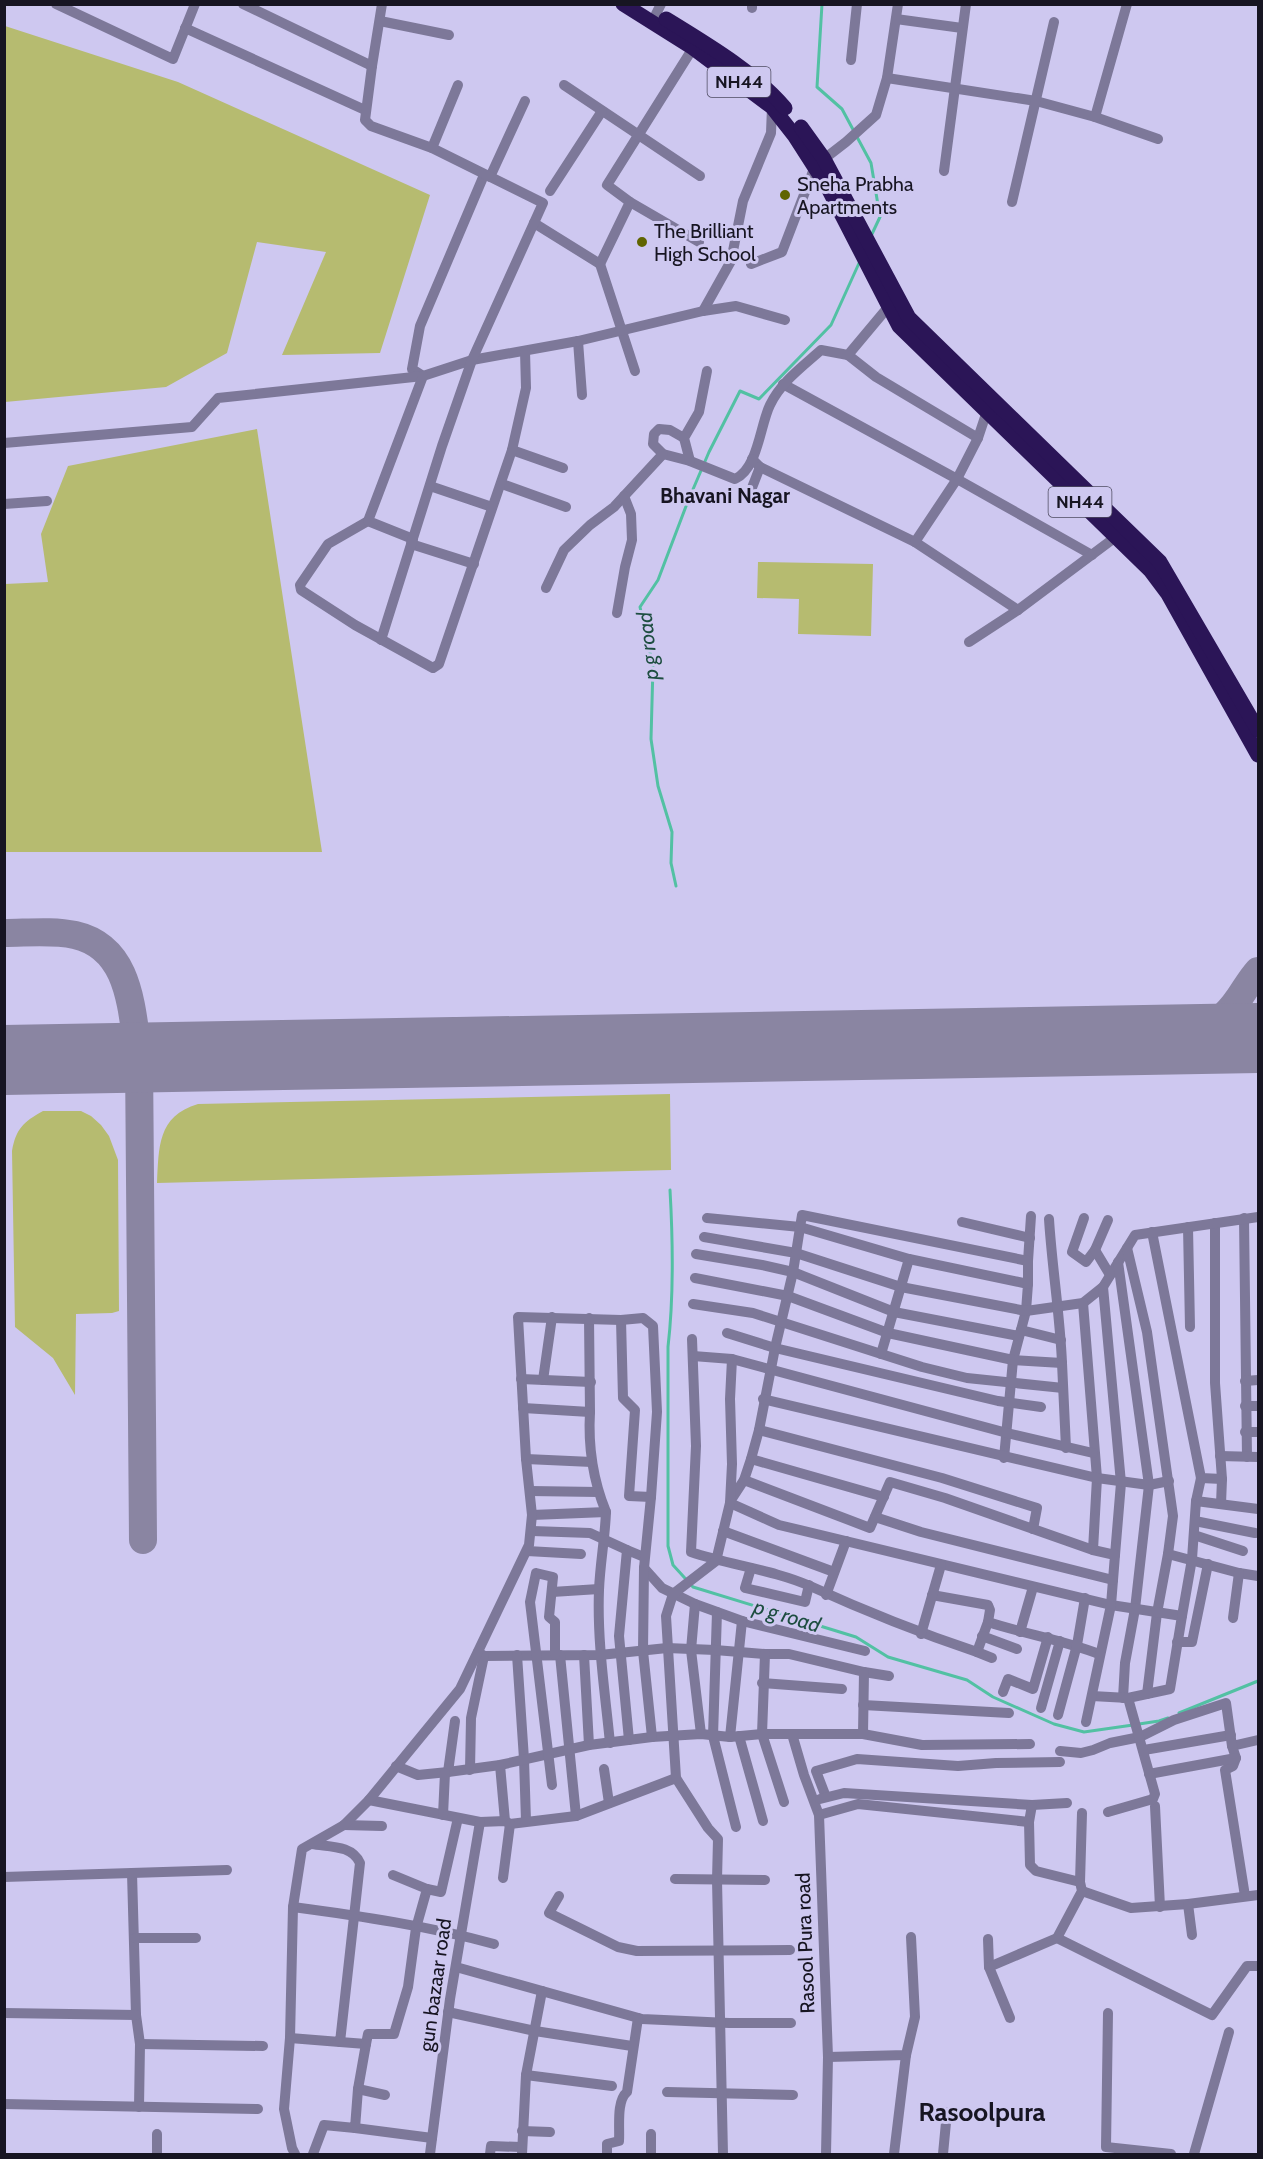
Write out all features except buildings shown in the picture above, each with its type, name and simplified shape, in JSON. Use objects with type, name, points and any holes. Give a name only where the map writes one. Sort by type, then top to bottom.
[{"type":"highway","name":"NH44","points":[[623,4],[693,48],[772,107],[819,163]]},
{"type":"highway","name":"NH44","points":[[641,4],[659,9],[772,93],[801,127],[877,270],[909,318],[1160,562],[1258,730]]},
{"type":"highway","name":"NH44","points":[[877,270],[889,306],[899,326],[1150,570],[1168,594],[1258,755]]},
{"type":"street","points":[[56,4],[173,59],[195,4]]},
{"type":"street","points":[[243,4],[372,66]]},
{"type":"street","points":[[381,640],[472,360],[543,203],[432,148],[371,126],[365,120],[382,4]]},
{"type":"street","points":[[851,60],[857,4]]},
{"type":"street","points":[[751,264],[782,252],[819,163],[876,115],[887,78],[898,4]]},
{"type":"street","points":[[944,171],[966,4]]},
{"type":"street","points":[[1095,117],[1127,4]]},
{"type":"street","points":[[896,19],[962,28]]},
{"type":"street","points":[[380,21],[449,35]]},
{"type":"street","points":[[1012,202],[1054,22]]},
{"type":"street","points":[[185,28],[365,110]]},
{"type":"street","points":[[693,48],[607,185],[630,202],[699,242]]},
{"type":"street","points":[[887,78],[1036,101],[1095,117],[1158,139]]},
{"type":"street","points":[[432,148],[458,85]]},
{"type":"street","points":[[564,85],[700,176]]},
{"type":"street","points":[[423,376],[412,369],[420,326],[487,176],[525,101]]},
{"type":"street","points":[[703,311],[731,261],[743,201],[771,133],[772,107]]},
{"type":"street","points":[[550,190],[602,111]]},
{"type":"street","points":[[600,264],[630,202]]},
{"type":"street","points":[[534,223],[600,264],[635,371]]},
{"type":"street","points":[[4,443],[192,427],[218,398],[423,376],[472,360],[578,341],[703,311],[736,306],[785,320]]},
{"type":"street","points":[[848,355],[889,306]]},
{"type":"street","points":[[578,341],[582,395]]},
{"type":"street","points":[[748,498],[770,405],[783,384],[821,350],[848,355],[876,377],[978,438]]},
{"type":"street","points":[[423,376],[368,521],[328,544],[300,585],[301,590],[381,640],[433,668],[439,664],[512,450],[526,388],[525,351]]},
{"type":"street","points":[[690,461],[684,438],[699,412],[707,371]]},
{"type":"street","points":[[783,384],[1092,555]]},
{"type":"street","points":[[915,542],[957,479],[978,438],[987,411]]},
{"type":"street","points":[[684,438],[670,430],[659,429],[654,434],[653,444],[663,454],[690,461],[735,479],[742,476],[756,463]]},
{"type":"street","points":[[512,450],[563,468]]},
{"type":"street","points":[[546,588],[564,550],[624,496],[663,454]]},
{"type":"street","points":[[756,463],[915,542],[1018,610]]},
{"type":"street","points":[[502,484],[566,507]]},
{"type":"street","points":[[430,486],[492,507]]},
{"type":"street","points":[[617,613],[632,540],[631,514],[624,496]]},
{"type":"street","points":[[4,504],[47,501]]},
{"type":"street","points":[[368,521],[412,542],[474,564]]},
{"type":"street","points":[[969,642],[1018,610],[1117,536]]},
{"type":"street","points":[[730,1503],[744,1480],[759,1430],[763,1399],[793,1272],[802,1215],[1028,1261]]},
{"type":"street","points":[[1004,1458],[1013,1360],[1026,1311],[1031,1216]]},
{"type":"street","points":[[704,1237],[796,1253],[901,1287],[1026,1311],[1083,1303],[1102,1287],[1135,1235],[1258,1217]]},
{"type":"street","points":[[707,1218],[800,1227],[909,1259],[1028,1284]]},
{"type":"street","points":[[1084,1218],[1072,1252],[1086,1262],[1095,1250],[1108,1220]]},
{"type":"street","points":[[1244,1218],[1247,1457]]},
{"type":"street","points":[[1050,1219],[1052,1267],[1059,1307],[1066,1448]]},
{"type":"street","points":[[962,1222],[1030,1238]]},
{"type":"street","points":[[1215,1223],[1215,1383],[1222,1479],[1221,1504]]},
{"type":"street","points":[[1188,1227],[1190,1327]]},
{"type":"street","points":[[1092,1696],[1125,1698],[1170,1689],[1192,1559],[1196,1501],[1201,1478],[1152,1232]]},
{"type":"street","points":[[1127,1248],[1147,1332],[1173,1516],[1157,1613],[1147,1694]]},
{"type":"street","points":[[1095,1250],[1110,1275]]},
{"type":"street","points":[[696,1254],[793,1272],[894,1312],[1019,1336],[1021,1330]]},
{"type":"street","points":[[881,1354],[909,1259]]},
{"type":"street","points":[[1108,1812],[1153,1799],[1155,1794],[1140,1736],[1125,1698],[1125,1664],[1135,1609],[1149,1485],[1118,1262]]},
{"type":"street","points":[[694,1278],[788,1296],[888,1333],[1013,1360],[1062,1363]]},
{"type":"street","points":[[1086,1722],[1111,1605],[1121,1483],[1102,1287]]},
{"type":"street","points":[[1083,1303],[1093,1453],[1097,1478],[1093,1550]]},
{"type":"street","points":[[693,1304],[753,1313],[881,1354],[967,1378],[1063,1388]]},
{"type":"street","points":[[295,2154],[284,2109],[290,2038],[293,1908],[302,1850],[344,1825],[369,1800],[460,1689],[481,1654],[527,1551],[532,1532],[532,1515],[526,1459],[518,1317],[621,1320],[643,1318],[653,1326],[657,1412],[644,1562],[643,1651],[652,1737]]},
{"type":"street","points":[[543,1380],[552,1317]]},
{"type":"street","points":[[589,1318],[591,1382],[589,1433],[598,1492],[606,1512],[599,1589],[600,1655],[610,1743]]},
{"type":"street","points":[[621,1320],[623,1398],[635,1410],[629,1496],[651,1497]]},
{"type":"street","points":[[1021,1330],[1061,1340]]},
{"type":"street","points":[[727,1333],[774,1348],[1010,1403],[1041,1407]]},
{"type":"street","points":[[692,1339],[696,1446],[691,1552],[716,1561],[751,1568],[809,1585],[921,1634],[992,1658]]},
{"type":"street","points":[[693,1356],[732,1359],[1007,1433],[1093,1453]]},
{"type":"street","points":[[723,2154],[718,1839],[708,1828],[676,1778],[666,1616],[678,1591],[716,1561],[730,1503],[732,1359]]},
{"type":"street","points":[[521,1378],[591,1382]]},
{"type":"street","points":[[1245,1381],[1258,1380]]},
{"type":"street","points":[[763,1399],[1004,1458],[1121,1483],[1149,1485],[1169,1481]]},
{"type":"street","points":[[1245,1406],[1258,1406]]},
{"type":"street","points":[[523,1408],[591,1412]]},
{"type":"street","points":[[759,1430],[942,1478],[1037,1508],[1033,1528]]},
{"type":"street","points":[[1245,1432],[1258,1432]]},
{"type":"street","points":[[1220,1456],[1258,1457]]},
{"type":"street","points":[[526,1459],[592,1462]]},
{"type":"street","points":[[751,1459],[884,1497]]},
{"type":"street","points":[[1201,1478],[1222,1479]]},
{"type":"street","points":[[744,1480],[870,1528],[890,1482],[945,1498],[1093,1550],[1115,1555]]},
{"type":"street","points":[[530,1491],[598,1492]]},
{"type":"street","points":[[1196,1501],[1258,1509]]},
{"type":"street","points":[[730,1503],[779,1525],[1111,1605],[1182,1616]]},
{"type":"street","points":[[532,1515],[606,1512]]},
{"type":"street","points":[[875,1517],[921,1533],[1113,1580]]},
{"type":"street","points":[[1195,1521],[1255,1533]]},
{"type":"street","points":[[723,1531],[834,1572]]},
{"type":"street","points":[[532,1532],[590,1533],[627,1550],[644,1562],[662,1588],[678,1591],[695,1604],[742,1621],[865,1651]]},
{"type":"street","points":[[1194,1535],[1243,1551]]},
{"type":"street","points":[[826,1594],[846,1541]]},
{"type":"street","points":[[627,1550],[619,1636],[629,1740]]},
{"type":"street","points":[[527,1551],[581,1554]]},
{"type":"street","points":[[1168,1554],[1258,1576]]},
{"type":"street","points":[[1178,1642],[1192,1642],[1208,1564]]},
{"type":"street","points":[[921,1634],[941,1565]]},
{"type":"street","points":[[751,1568],[745,1588],[805,1602],[809,1585]]},
{"type":"street","points":[[552,1785],[530,1602],[536,1573],[553,1577],[549,1617],[555,1622],[576,1816]]},
{"type":"street","points":[[1233,1618],[1239,1573]]},
{"type":"street","points":[[1020,1632],[1033,1587]]},
{"type":"street","points":[[552,1592],[599,1589]]},
{"type":"street","points":[[932,1595],[988,1605],[990,1610],[988,1622],[977,1652]]},
{"type":"street","points":[[1058,1714],[1077,1645],[1085,1598]]},
{"type":"street","points":[[695,1604],[691,1650],[701,1734]]},
{"type":"street","points":[[717,1612],[713,1736],[736,1827]]},
{"type":"street","points":[[742,1621],[735,1736],[763,1821]]},
{"type":"street","points":[[988,1622],[1077,1645],[1099,1654]]},
{"type":"street","points":[[982,1636],[1017,1649]]},
{"type":"street","points":[[1003,1692],[1008,1679],[1033,1689],[1048,1637]]},
{"type":"street","points":[[1041,1708],[1060,1641]]},
{"type":"street","points":[[481,1654],[600,1655],[667,1648],[715,1650],[789,1654],[889,1676]]},
{"type":"street","points":[[470,1770],[471,1718],[481,1654]]},
{"type":"street","points":[[765,1654],[762,1683],[762,1734],[784,1802]]},
{"type":"street","points":[[517,1655],[526,1821]]},
{"type":"street","points":[[584,1655],[589,1745]]},
{"type":"street","points":[[863,1734],[864,1672]]},
{"type":"street","points":[[762,1683],[842,1689]]},
{"type":"street","points":[[826,1797],[816,1771],[857,1759],[958,1766],[1060,1757],[1140,1736],[1174,1720],[1226,1703],[1236,1758],[1233,1766],[1225,1770],[1245,1896]]},
{"type":"street","points":[[863,1705],[1009,1713]]},
{"type":"street","points":[[443,1815],[446,1772],[454,1721]]},
{"type":"street","points":[[396,1766],[418,1775],[470,1770],[589,1745],[652,1737],[701,1734],[713,1736],[863,1734],[922,1745],[1030,1744]]},
{"type":"street","name":"Rasool Pura road","points":[[792,1734],[819,1815],[828,2057],[826,2154]]},
{"type":"street","points":[[1144,1750],[1231,1740],[1258,1740]]},
{"type":"street","points":[[1149,1774],[1236,1758]]},
{"type":"street","points":[[500,1765],[507,1822],[503,1878]]},
{"type":"street","points":[[604,1768],[609,1803]]},
{"type":"street","points":[[369,1800],[480,1822],[526,1821],[576,1816],[676,1778]]},
{"type":"street","points":[[814,1800],[844,1793],[1032,1805],[1067,1803]]},
{"type":"street","points":[[819,1815],[858,1804],[1029,1822]]},
{"type":"street","points":[[1032,1805],[1029,1822],[1032,1869],[1081,1886],[1131,1908],[1160,1907],[1258,1895]]},
{"type":"street","points":[[1155,1806],[1160,1907]]},
{"type":"street","points":[[989,1967],[1057,1938],[1081,1886],[1082,1813]]},
{"type":"street","points":[[393,1875],[427,1889],[441,1892],[458,1818]]},
{"type":"street","name":"gun bazaar road","points":[[430,2154],[448,2012],[480,1822]]},
{"type":"street","points":[[344,1825],[382,1826]]},
{"type":"street","points":[[312,1844],[350,1850],[360,1863],[340,2042]]},
{"type":"street","points":[[4,1877],[227,1870]]},
{"type":"street","points":[[132,1873],[136,2015],[140,2044],[139,2107]]},
{"type":"street","points":[[675,1879],[765,1880]]},
{"type":"street","points":[[355,2128],[358,2089],[368,2034],[394,2034],[408,1987],[416,1928],[427,1889]]},
{"type":"street","points":[[559,1896],[549,1913],[618,1947],[637,1951],[790,1950]]},
{"type":"street","points":[[1188,1904],[1192,1935]]},
{"type":"street","points":[[293,1908],[355,1915],[460,1935],[494,1944]]},
{"type":"street","points":[[894,2154],[906,2055],[915,2017],[910,1937]]},
{"type":"street","points":[[135,1938],[196,1938]]},
{"type":"street","points":[[1057,1938],[1212,2015],[1247,1966],[1258,1966]]},
{"type":"street","points":[[988,1939],[989,1967],[1010,2019]]},
{"type":"street","points":[[456,1967],[638,2018],[721,2023],[791,2023]]},
{"type":"street","points":[[490,2154],[491,2146],[522,2151],[526,2075],[542,1991]]},
{"type":"street","points":[[448,2012],[535,2031],[632,2046]]},
{"type":"street","points":[[4,2013],[136,2015]]},
{"type":"street","points":[[1108,2013],[1106,2147],[1171,2154]]},
{"type":"street","points":[[607,2154],[607,2144],[619,2141],[620,2109],[623,2096],[627,2092],[632,2046],[636,2042],[638,2018]]},
{"type":"street","points":[[1194,2154],[1229,2032]]},
{"type":"street","points":[[290,2038],[366,2044]]},
{"type":"street","points":[[140,2044],[263,2046]]},
{"type":"street","points":[[828,2057],[906,2055]]},
{"type":"street","points":[[526,2075],[612,2086]]},
{"type":"street","points":[[358,2089],[385,2095]]},
{"type":"street","points":[[667,2092],[793,2095]]},
{"type":"street","points":[[4,2104],[258,2109]]},
{"type":"street","points":[[943,2154],[947,2112]]},
{"type":"street","points":[[313,2154],[324,2125],[432,2138]]},
{"type":"street","points":[[522,2131],[550,2132]]},
{"type":"street","points":[[157,2134],[157,2154]]},
{"type":"street","points":[[651,2134],[651,2154]]},
{"type":"green space","points":[[5,26],[178,82],[430,195],[380,353],[282,355],[326,252],[257,242],[227,353],[166,387],[5,402]]},
{"type":"green space","points":[[257,429],[322,852],[5,852],[5,584],[48,582],[41,534],[68,466]]},
{"type":"green space","points":[[758,562],[873,564],[871,636],[798,634],[799,599],[757,598]]},
{"type":"green space","points":[[670,1094],[671,1170],[157,1183],[160,1146],[168,1125],[185,1109],[198,1104]]},
{"type":"green space","points":[[43,1111],[81,1111],[91,1116],[109,1136],[118,1160],[119,1311],[76,1314],[75,1395],[53,1358],[15,1327],[12,1151],[18,1132],[30,1119]]},
{"type":"waterway","points":[[822,4],[817,87],[842,109],[871,163],[880,217],[871,236]]},
{"type":"waterway","name":"p g road","points":[[676,886],[671,863],[672,832],[658,786],[651,739],[653,666],[640,607],[658,580],[709,452],[740,391],[759,399],[831,325],[860,261]]},
{"type":"waterway","name":"p g road","points":[[670,1190],[672,1268],[668,1347],[668,1546],[673,1565],[693,1587],[856,1637],[888,1657],[967,1680],[993,1697],[1054,1724],[1084,1732],[1133,1725]]},
{"type":"waterway","name":"p g road","points":[[1179,1713],[1258,1681]]},
{"type":"waterway","name":"p g road","points":[[1139,1724],[1168,1718]]},
{"type":"taxiway","points":[[4,933],[57,933],[75,935],[94,942],[108,953],[118,967],[130,1002],[139,1058],[143,1540]]},
{"type":"taxiway","points":[[1189,1039],[1211,1027],[1223,1017],[1258,971]]},
{"type":"taxiway","points":[[1182,1041],[1258,1053]]},
{"type":"taxiway","points":[[4,1067],[22,1060]]},
{"type":"runway","points":[[4,1060],[1258,1038]]},
{"type":"place","name":"Sneha Prabha Apartments","points":[[785,195]]},
{"type":"place","name":"The Brilliant High School","points":[[642,242]]},
{"type":"district","name":"Bhavani Nagar","points":[[725,496]]},
{"type":"district","name":"Rasoolpura","points":[[982,2112]]}]
